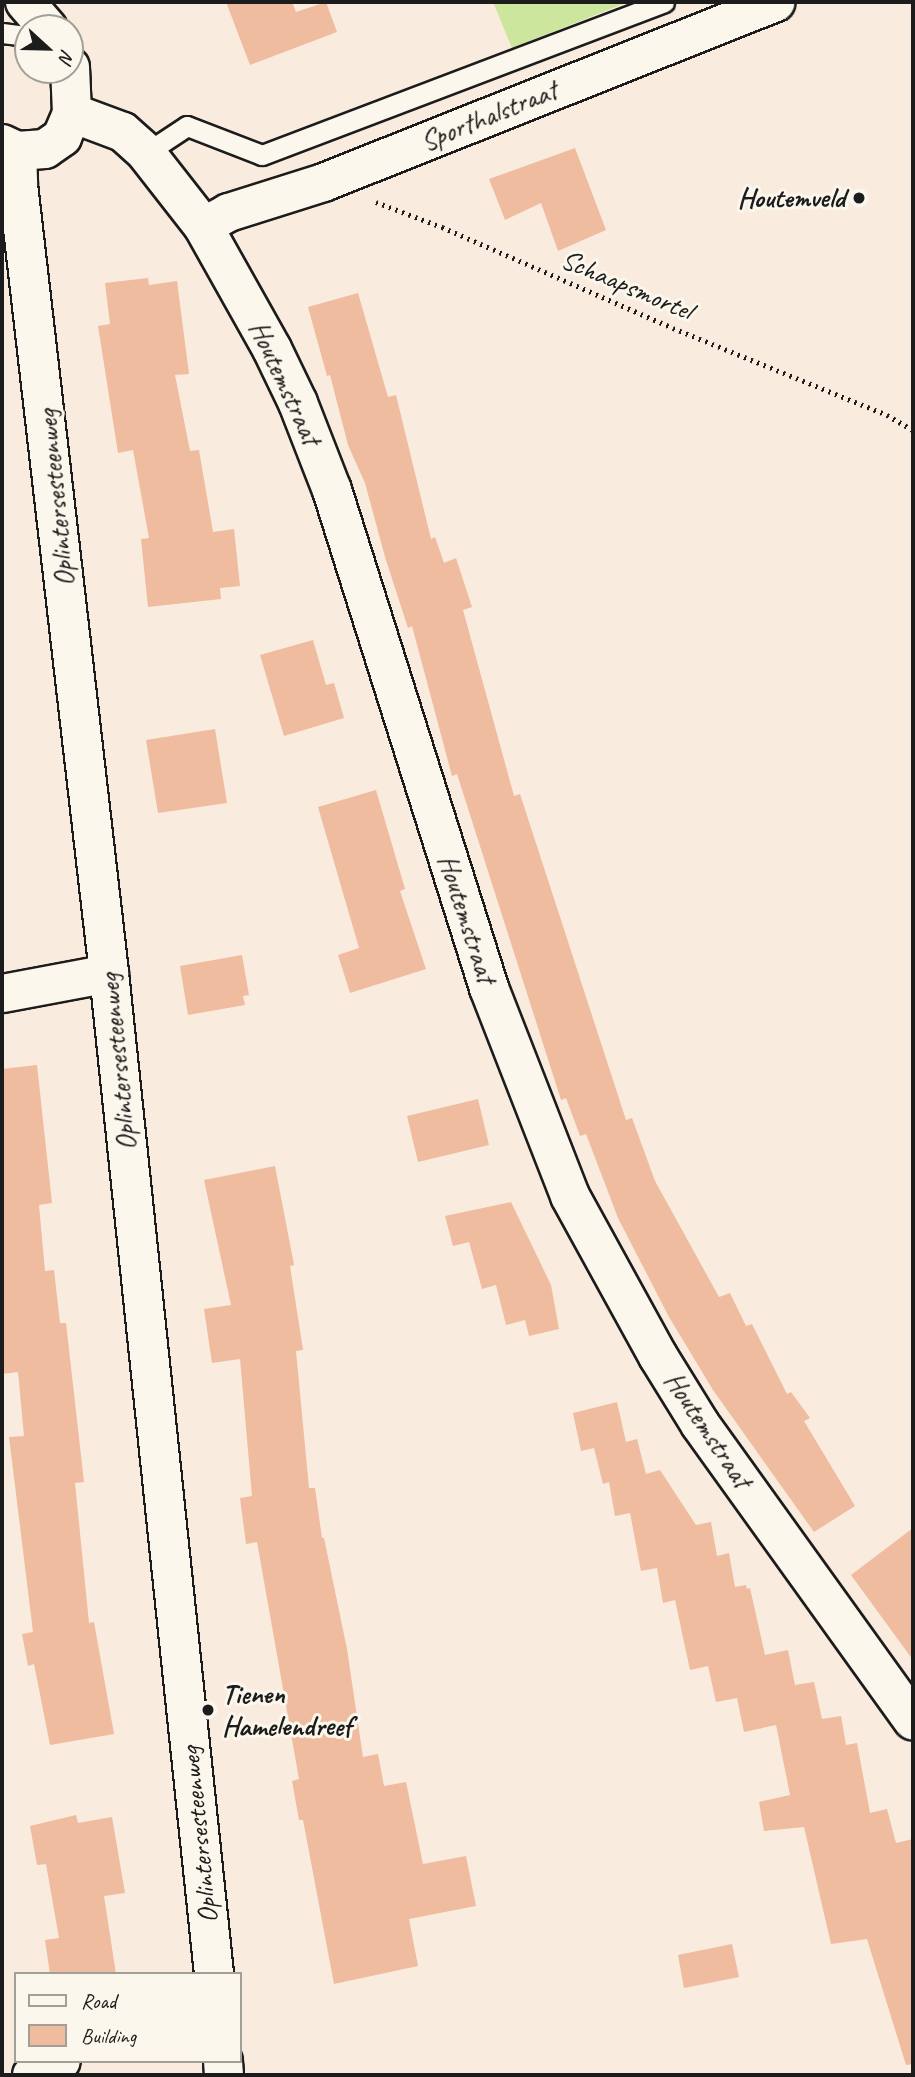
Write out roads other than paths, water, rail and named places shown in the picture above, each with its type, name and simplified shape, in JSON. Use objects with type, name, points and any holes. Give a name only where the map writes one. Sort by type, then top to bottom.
[{"type":"street","name":"Sporthalstraat","points":[[203,226],[228,212],[323,182],[775,2]]},
{"type":"street","points":[[9,148],[45,149],[62,137],[72,113],[71,84]]},
{"type":"street","name":"Houtemstraat","points":[[72,113],[123,132],[146,153],[203,226],[230,270],[293,392],[332,490],[489,988],[570,1196],[652,1345],[700,1424],[913,1720]]},
{"type":"street","name":"Oplintersesteenweg","points":[[9,148],[18,185],[109,973],[214,1972]]},
{"type":"street","points":[[2,993],[109,973]]},
{"type":"street","points":[[32,2075],[57,2063]]},
{"type":"lane","points":[[146,153],[187,126],[262,155],[664,2]]},
{"type":"place","name":"Houtemveld","points":[[859,198]]},
{"type":"place","name":"Tienen Hamelendreef","points":[[208,1710]]}]
